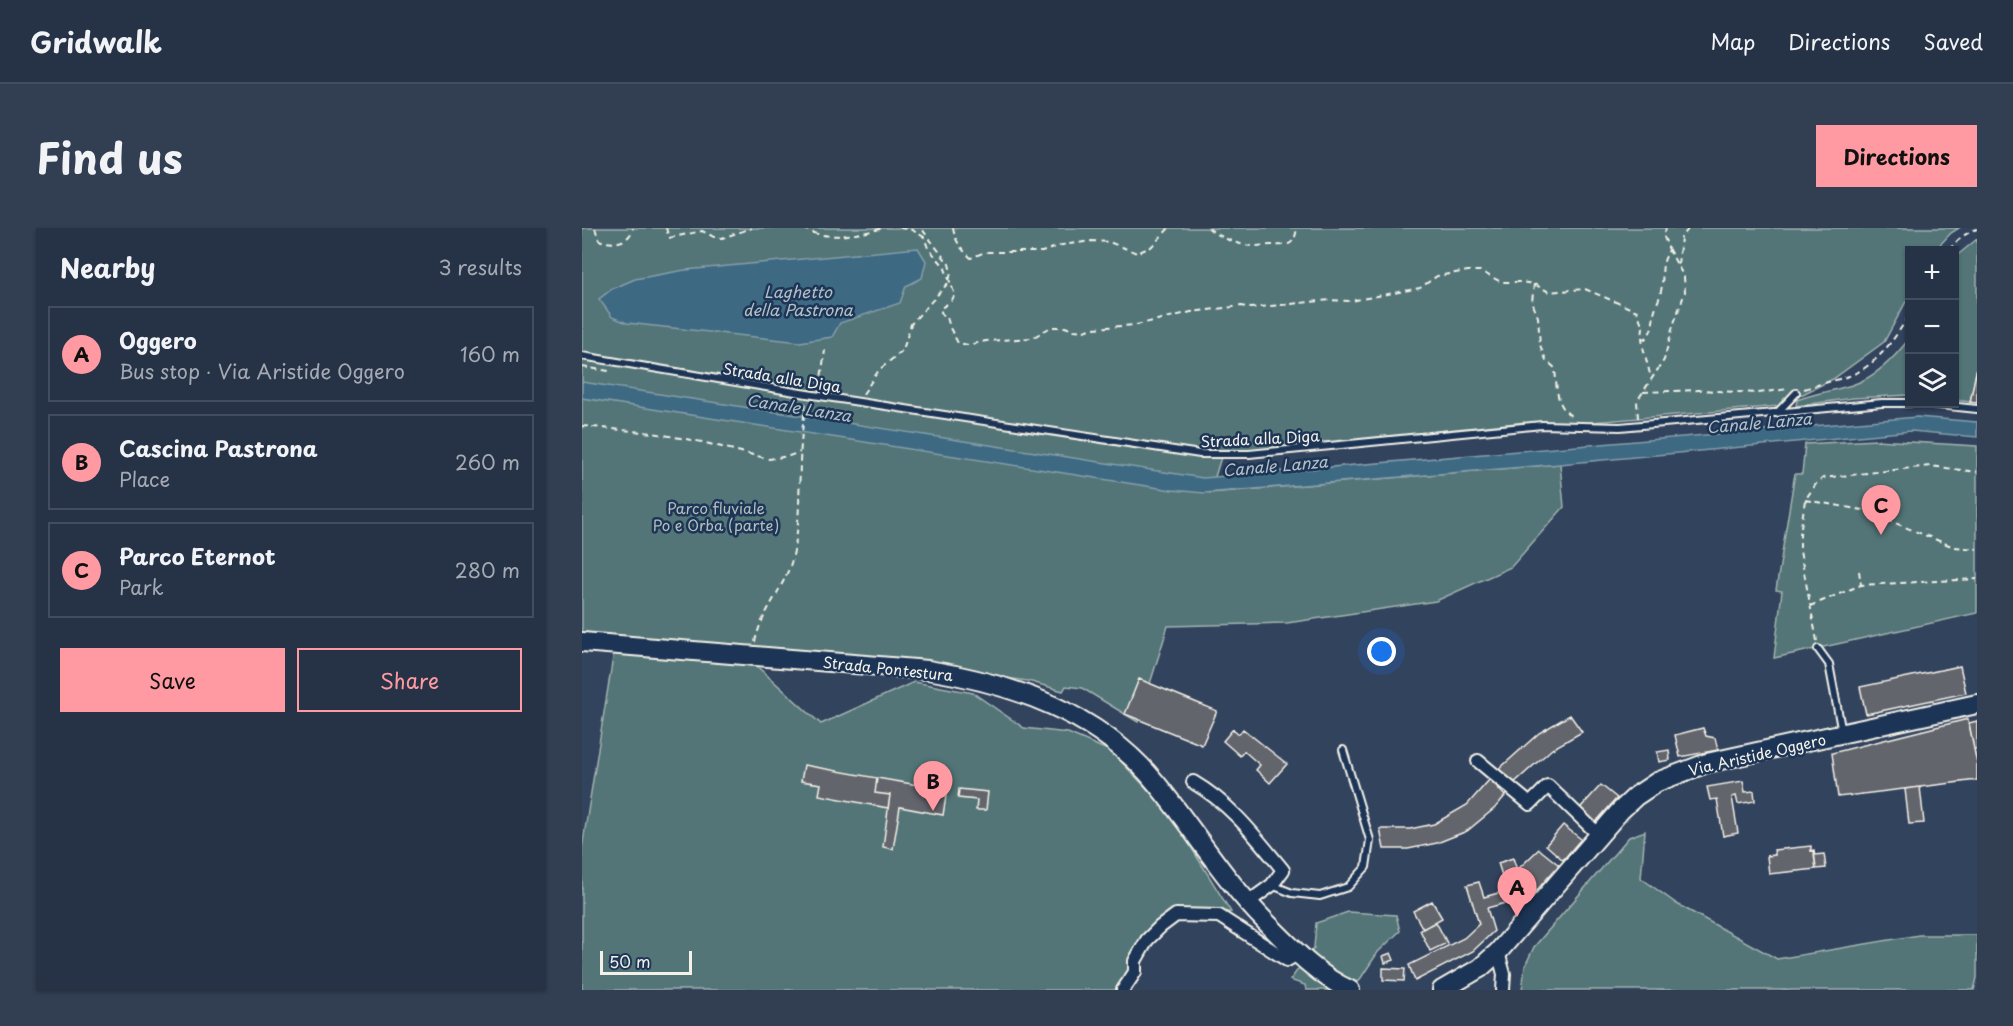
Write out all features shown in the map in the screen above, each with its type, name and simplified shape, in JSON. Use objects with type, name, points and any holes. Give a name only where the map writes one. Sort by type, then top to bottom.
[{"type":"main road","name":"Strada Pontestura","points":[[582,642],[928,670],[968,676],[1060,707],[1104,735],[1154,780],[1247,903],[1299,953]]},
{"type":"main road","name":"Via Aristide Oggero","points":[[1442,990],[1473,973],[1498,952],[1620,811],[1636,796],[1657,782],[1707,763],[1977,704]]},
{"type":"main road","points":[[1299,953],[1321,974],[1350,990]]},
{"type":"street","points":[[1479,761],[1530,804],[1548,786],[1599,835]]},
{"type":"street","points":[[1193,782],[1210,792],[1234,812],[1283,870],[1272,885],[1247,903]]},
{"type":"street","points":[[1124,990],[1135,972],[1135,960],[1147,940],[1176,915],[1219,916],[1287,960],[1299,953]]},
{"type":"street","points":[[1498,952],[1503,974],[1503,990]]},
{"type":"lane","name":"Strada alla Diga","points":[[582,356],[858,402],[1200,454],[1272,452],[1542,425],[1639,425],[1882,403],[1905,403]]},
{"type":"lane","points":[[1778,413],[1796,393]]},
{"type":"lane","points":[[1959,407],[1977,409]]},
{"type":"lane","points":[[1818,649],[1828,664],[1842,733]]},
{"type":"lane","points":[[1272,885],[1292,893],[1320,896],[1348,887],[1366,867],[1370,840],[1343,750]]},
{"type":"path","points":[[595,228],[599,240],[617,244],[629,237],[633,228]]},
{"type":"path","points":[[666,228],[669,238],[700,229],[714,237],[722,238],[752,228]]},
{"type":"path","points":[[803,228],[818,235],[838,237],[884,228]]},
{"type":"path","points":[[900,228],[924,237],[928,248],[944,266],[955,295],[940,309],[947,317],[958,343],[968,345],[986,341],[1032,338],[1051,327],[1084,331],[1094,328],[1136,325],[1191,312],[1330,300],[1351,301],[1420,288],[1437,276],[1480,271],[1501,282],[1534,284],[1550,292],[1585,289],[1637,311],[1643,327],[1642,347],[1652,380]]},
{"type":"path","points":[[858,402],[879,370],[903,350],[911,324],[949,282],[951,272],[949,264],[921,228]]},
{"type":"path","points":[[953,228],[955,239],[970,258],[985,252],[1042,252],[1062,245],[1092,241],[1109,242],[1137,253],[1151,247],[1169,228]]},
{"type":"path","points":[[1208,228],[1230,241],[1258,246],[1268,244],[1286,246],[1296,239],[1297,228]]},
{"type":"path","points":[[1639,425],[1637,402],[1664,360],[1673,326],[1686,292],[1684,277],[1664,237],[1666,228]]},
{"type":"path","points":[[1678,265],[1681,238],[1689,228]]},
{"type":"path","points":[[1953,246],[1969,231],[1977,229]]},
{"type":"path","points":[[1642,337],[1645,339],[1648,337],[1655,321],[1654,313],[1662,288],[1662,264],[1670,250]]},
{"type":"path","points":[[1534,284],[1532,302],[1538,317],[1540,345],[1546,360],[1555,368],[1558,400],[1564,411],[1582,426]]},
{"type":"path","points":[[1643,392],[1699,390],[1758,393],[1780,389],[1796,393],[1850,375],[1870,364],[1886,349],[1905,321]]},
{"type":"path","points":[[818,395],[825,350]]},
{"type":"path","points":[[582,367],[617,372]]},
{"type":"path","points":[[752,655],[759,627],[779,591],[791,562],[798,521],[800,451],[806,402]]},
{"type":"path","points":[[582,426],[652,433],[702,442],[769,459],[789,456],[800,451]]},
{"type":"path","points":[[1818,649],[1800,551],[1805,500],[1816,484],[1823,478],[1930,466],[1977,472]]},
{"type":"path","points":[[1805,500],[1863,510],[1954,547],[1977,549]]},
{"type":"path","points":[[1859,571],[1861,585]]},
{"type":"path","points":[[1810,606],[1861,585],[1977,579]]},
{"type":"green space","name":"Parco fluviale Po e Orba (parte)","points":[[582,228],[1959,228],[1939,246],[1905,246],[1905,303],[1884,342],[1833,379],[1779,406],[1222,454],[1210,493],[1560,464],[1564,507],[1511,567],[1436,601],[1287,623],[1168,626],[1138,722],[1082,688],[1066,686],[1063,691],[1028,681],[984,675],[582,638]]},
{"type":"green space","points":[[1977,239],[1977,367],[1970,402],[1959,401],[1959,254]]},
{"type":"green space","points":[[1905,344],[1905,395],[1853,398],[1796,406],[1797,400],[1861,382],[1891,360]]},
{"type":"green space","points":[[1876,440],[1977,446],[1977,613],[1774,658],[1782,591],[1776,590],[1794,479],[1795,474],[1802,474],[1805,444]]},
{"type":"green space","points":[[614,651],[751,661],[821,724],[914,682],[973,693],[1024,728],[1068,733],[1112,752],[1170,813],[1231,912],[1167,916],[1122,990],[582,990],[582,848]]},
{"type":"green space","points":[[1645,831],[1641,878],[1677,904],[1777,959],[1919,935],[1977,935],[1977,978],[1974,990],[1522,990],[1525,966],[1534,947],[1629,837]]},
{"type":"green space","points":[[1348,912],[1396,915],[1400,931],[1378,952],[1353,990],[1306,990],[1305,985],[1290,980],[1314,948],[1316,923]]},
{"type":"water","name":"Laghetto della Pastrona","points":[[918,248],[926,261],[922,278],[906,286],[900,303],[840,323],[832,337],[800,342],[627,323],[612,317],[599,299],[612,289],[635,279],[685,270]]},
{"type":"water","points":[[582,382],[1203,478],[1917,417],[1977,422],[1977,437],[1911,431],[1560,464],[1204,493],[1172,490],[582,398]]},
{"type":"building","points":[[1977,367],[1977,403],[1970,402]]},
{"type":"building","points":[[1960,666],[1966,693],[1866,714],[1860,687]]},
{"type":"building","points":[[1139,679],[1217,711],[1202,745],[1125,714]]},
{"type":"building","points":[[1570,715],[1582,732],[1552,749],[1514,783],[1499,769],[1539,733]]},
{"type":"building","points":[[1968,719],[1977,764],[1977,780],[1838,797],[1832,753]]},
{"type":"building","points":[[1977,721],[1977,749],[1974,749],[1969,723]]},
{"type":"building","points":[[1703,728],[1706,736],[1715,738],[1718,750],[1680,757],[1675,735]]},
{"type":"building","points":[[1233,729],[1239,734],[1243,729],[1287,764],[1270,783],[1256,770],[1260,765],[1244,751],[1240,756],[1223,741]]},
{"type":"building","points":[[1669,750],[1670,760],[1659,762],[1657,752]]},
{"type":"building","points":[[804,765],[877,778],[875,793],[890,795],[888,808],[819,795],[821,784],[801,781]]},
{"type":"building","points":[[877,778],[947,790],[943,815],[900,807],[893,849],[883,847],[890,795],[875,793]]},
{"type":"building","points":[[1490,779],[1505,796],[1495,808],[1467,831],[1437,843],[1408,849],[1384,849],[1380,829],[1410,829],[1434,824],[1467,805]]},
{"type":"building","points":[[1743,781],[1745,792],[1754,791],[1755,801],[1738,804],[1736,796],[1732,797],[1738,833],[1723,836],[1717,799],[1710,800],[1707,787]]},
{"type":"building","points":[[1601,785],[1617,798],[1595,823],[1583,814],[1581,807]]},
{"type":"building","points":[[1920,787],[1924,823],[1909,824],[1905,789]]},
{"type":"building","points":[[959,789],[988,792],[986,810],[976,810],[977,800],[958,798]]},
{"type":"building","points":[[1563,825],[1581,839],[1563,860],[1546,845]]},
{"type":"building","points":[[1811,846],[1811,851],[1814,850],[1816,869],[1769,874],[1767,856],[1775,855],[1774,850]]},
{"type":"building","points":[[1539,849],[1559,865],[1530,898],[1514,884],[1506,888],[1498,863],[1513,858],[1517,870]]},
{"type":"building","points":[[1824,854],[1826,868],[1816,869],[1814,855]]},
{"type":"building","points":[[1479,882],[1484,897],[1509,890],[1513,901],[1487,908],[1494,931],[1473,951],[1415,981],[1409,965],[1464,938],[1479,924],[1467,885]]},
{"type":"building","points":[[1432,901],[1442,918],[1423,929],[1413,911]]},
{"type":"building","points":[[1436,922],[1447,943],[1430,951],[1420,930]]},
{"type":"building","points":[[1391,953],[1394,960],[1385,963],[1383,956]]},
{"type":"building","points":[[1383,968],[1405,969],[1404,981],[1383,980]]},
{"type":"place","name":"Parco Eternot","points":[[1881,535]]},
{"type":"place","name":"Cascina Pastrona","points":[[933,811]]},
{"type":"place","name":"Oggero","points":[[1517,917]]},
{"type":"water label","name":"Canale Lanza","points":[[799,407]]},
{"type":"water label","name":"Canale Lanza","points":[[1759,422]]},
{"type":"water label","name":"Canale Lanza","points":[[1275,465]]}]
